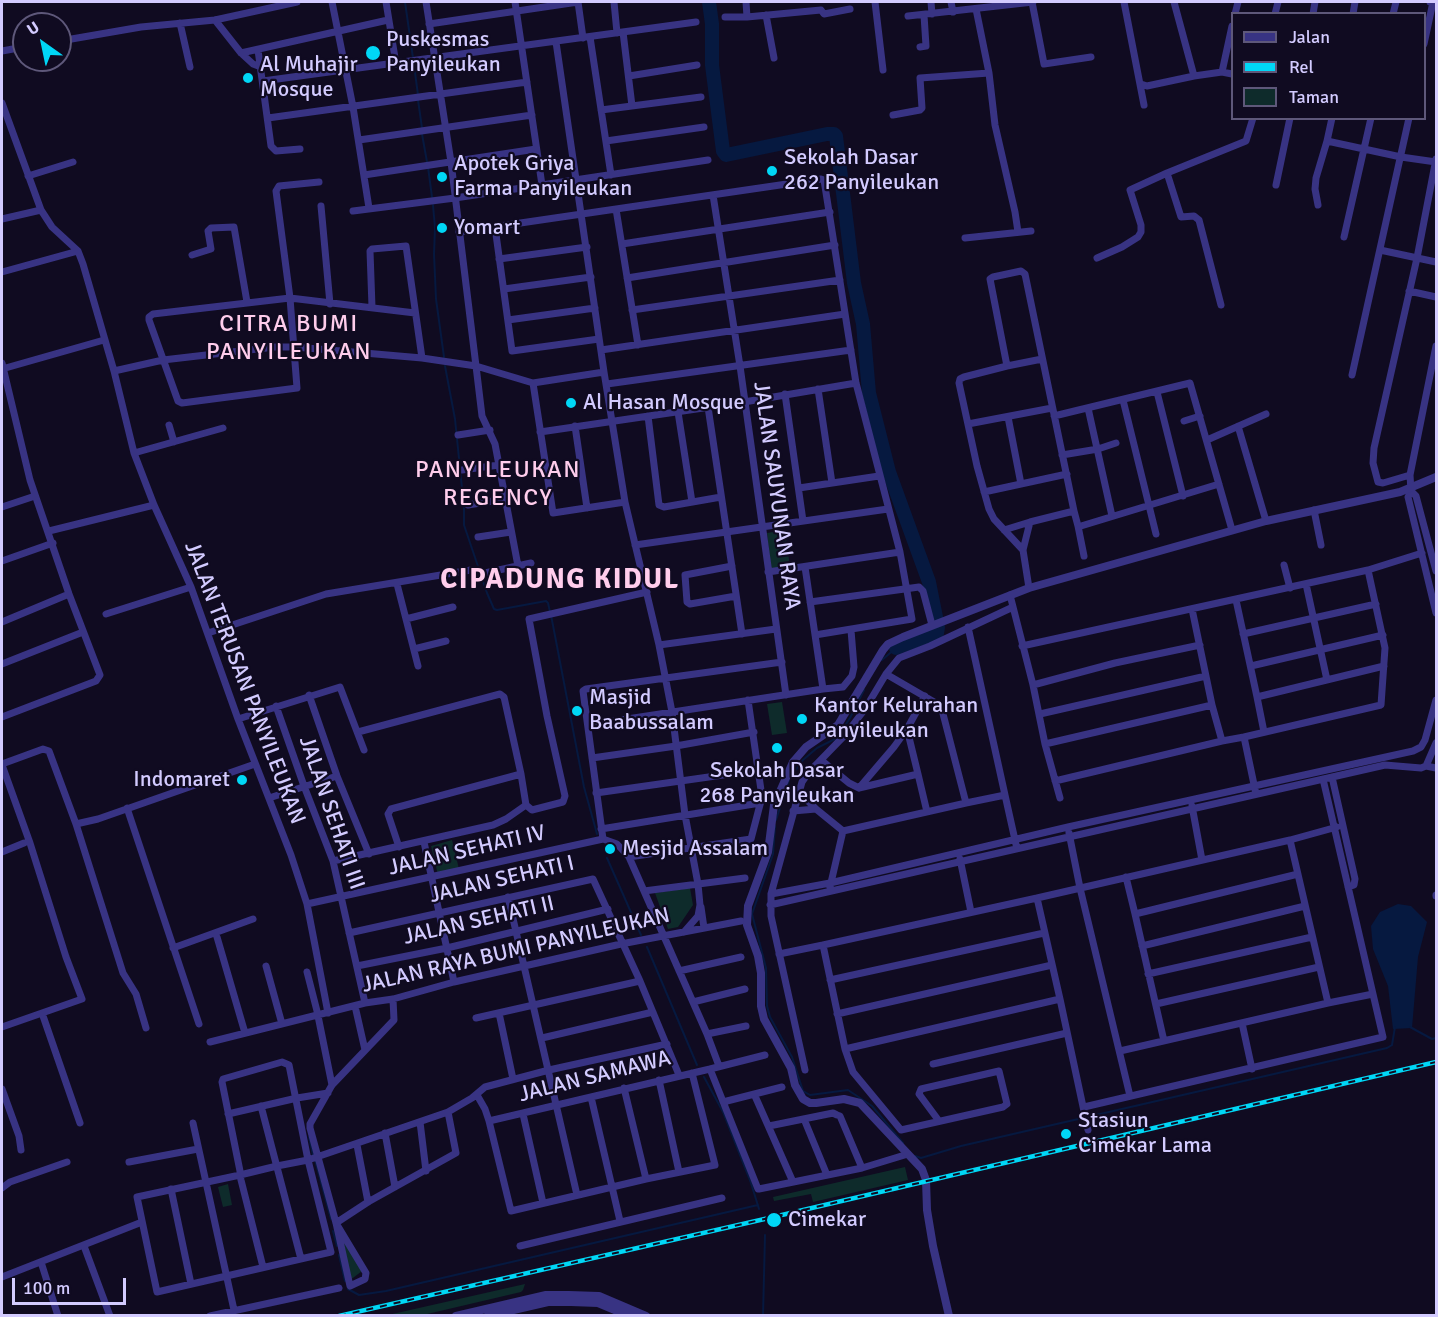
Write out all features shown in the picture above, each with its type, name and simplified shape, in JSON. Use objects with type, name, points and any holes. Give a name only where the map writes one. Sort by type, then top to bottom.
[{"type":"street","points":[[72,39],[215,20],[297,2]]},
{"type":"street","points":[[332,2],[353,106],[369,208]]},
{"type":"street","points":[[386,2],[396,64]]},
{"type":"street","points":[[426,2],[451,162],[482,416],[490,430],[499,465],[518,566]]},
{"type":"street","points":[[515,2],[542,185]]},
{"type":"street","points":[[429,24],[578,2],[601,110],[611,175]]},
{"type":"street","points":[[614,2],[630,76],[633,106]]},
{"type":"street","points":[[746,2],[747,17]]},
{"type":"street","points":[[821,2],[824,14],[850,9]]},
{"type":"street","points":[[875,2],[883,70]]},
{"type":"street","points":[[920,47],[926,46],[931,2]]},
{"type":"street","points":[[951,2],[952,12]]},
{"type":"street","points":[[908,16],[1032,2],[1044,64],[1091,57]]},
{"type":"street","points":[[1124,2],[1144,105]]},
{"type":"street","points":[[1174,2],[1194,76]]},
{"type":"street","points":[[1426,39],[1433,2]]},
{"type":"street","points":[[976,9],[989,73],[995,125],[1016,212],[1018,232]]},
{"type":"street","points":[[725,16],[747,17],[822,10]]},
{"type":"street","points":[[766,15],[774,58]]},
{"type":"street","points":[[215,20],[241,52],[253,64],[261,67]]},
{"type":"street","points":[[241,52],[388,20]]},
{"type":"street","points":[[263,81],[696,22]]},
{"type":"street","points":[[180,23],[190,67]]},
{"type":"street","points":[[1222,72],[1231,34]]},
{"type":"street","name":"JALAN RAYA BUMI PANYILEUKAN","points":[[210,1041],[365,1003],[393,999],[454,982],[684,932],[698,916],[700,905],[698,884],[685,815],[672,712],[659,645],[625,502],[556,42]]},
{"type":"street","points":[[258,50],[273,150],[300,149]]},
{"type":"street","points":[[630,76],[697,65]]},
{"type":"street","points":[[1141,84],[1147,86],[1222,72],[1231,74]]},
{"type":"street","points":[[893,115],[922,108],[920,78],[989,73]]},
{"type":"street","points":[[268,118],[527,82]]},
{"type":"street","points":[[601,110],[701,97]]},
{"type":"street","points":[[2,103],[41,210],[52,227],[78,251]]},
{"type":"street","points":[[359,140],[532,115]]},
{"type":"street","points":[[1097,258],[1122,247],[1138,237],[1141,232],[1141,225],[1126,192],[1246,141],[1252,120]]},
{"type":"street","points":[[1276,185],[1290,120]]},
{"type":"street","points":[[1318,205],[1315,189],[1316,178],[1332,120]]},
{"type":"street","points":[[1344,237],[1371,120]]},
{"type":"street","points":[[1352,375],[1409,120]]},
{"type":"street","points":[[606,141],[704,127]]},
{"type":"street","points":[[1327,141],[1401,157],[1436,161],[1418,258],[1374,448],[1373,463],[1377,480],[1380,483],[1410,475]]},
{"type":"street","points":[[364,175],[536,149]]},
{"type":"street","points":[[353,211],[708,160]]},
{"type":"street","points":[[28,176],[73,162]]},
{"type":"street","points":[[1167,173],[1181,217],[1194,216],[1199,220],[1221,305]]},
{"type":"street","points":[[459,232],[821,178],[825,183],[830,212],[856,383],[900,552],[912,616],[911,620],[815,635]]},
{"type":"street","points":[[319,182],[279,186],[276,191],[290,298],[299,386],[296,389],[182,403],[178,401],[149,320],[150,315],[290,298],[415,313]]},
{"type":"street","name":"JALAN SAUYUNAN RAYA","points":[[713,195],[740,366],[786,695]]},
{"type":"street","points":[[321,206],[330,304]]},
{"type":"street","points":[[616,209],[638,345]]},
{"type":"street","points":[[2,219],[41,210]]},
{"type":"street","points":[[622,243],[830,212]]},
{"type":"street","points":[[192,255],[211,249],[208,231],[211,228],[234,227],[247,302]]},
{"type":"street","points":[[495,227],[512,351],[599,339]]},
{"type":"street","points":[[965,238],[1031,231]]},
{"type":"street","points":[[627,278],[834,245]]},
{"type":"street","points":[[372,307],[370,251],[406,246],[422,358]]},
{"type":"street","points":[[499,259],[587,247]]},
{"type":"street","points":[[1380,249],[1437,262]]},
{"type":"street","points":[[2,272],[78,251]]},
{"type":"street","name":"JALAN TERUSAN PANYILEUKAN","points":[[78,251],[114,371],[134,453],[154,505],[191,587],[308,904],[328,1013]]},
{"type":"street","points":[[1007,366],[990,279],[1021,271],[1025,274],[1084,556]]},
{"type":"street","points":[[504,289],[591,277]]},
{"type":"street","points":[[632,310],[840,280]]},
{"type":"street","points":[[1409,291],[1437,297]]},
{"type":"street","points":[[508,320],[595,308]]},
{"type":"street","points":[[601,350],[846,314]]},
{"type":"street","points":[[2,717],[99,679],[35,496],[2,367],[104,340]]},
{"type":"street","points":[[1437,346],[1410,475],[1411,489],[1408,497],[1422,553],[1433,580],[1437,614]]},
{"type":"street","points":[[114,371],[163,360],[275,347],[295,347],[422,358],[476,366],[532,383],[604,372]]},
{"type":"street","points":[[607,384],[851,350]]},
{"type":"street","points":[[1023,550],[994,519],[984,492],[959,383],[960,379],[1042,359]]},
{"type":"street","points":[[532,383],[553,513],[625,502]]},
{"type":"street","points":[[540,432],[856,383]]},
{"type":"street","points":[[968,424],[1088,408],[1190,383],[1232,530]]},
{"type":"street","points":[[818,389],[832,483]]},
{"type":"street","points":[[1157,392],[1183,496]]},
{"type":"street","points":[[785,394],[803,520]]},
{"type":"street","points":[[1123,400],[1156,534]]},
{"type":"street","points":[[708,407],[742,634]]},
{"type":"street","points":[[1088,408],[1112,516]]},
{"type":"street","points":[[678,412],[692,502]]},
{"type":"street","points":[[1207,440],[1266,414]]},
{"type":"street","points":[[648,416],[659,505],[664,507],[722,497]]},
{"type":"street","points":[[1184,422],[1200,416]]},
{"type":"street","points":[[1008,417],[1021,484]]},
{"type":"street","points":[[169,425],[174,442]]},
{"type":"street","points":[[575,426],[588,508]]},
{"type":"street","points":[[1238,426],[1266,520]]},
{"type":"street","points":[[134,453],[223,428]]},
{"type":"street","points":[[458,435],[490,430]]},
{"type":"street","points":[[1062,455],[1098,449],[1116,443]]},
{"type":"street","points":[[462,470],[499,465]]},
{"type":"street","points":[[984,492],[1067,474]]},
{"type":"street","points":[[799,488],[879,476]]},
{"type":"street","points":[[897,1135],[865,1106],[856,1101],[810,1103],[803,1099],[795,1085],[791,1068],[764,1019],[761,1006],[761,973],[747,918],[752,893],[768,852],[774,806],[793,762],[806,747],[838,725],[888,644],[1029,588],[1266,520],[1400,492],[1437,477]]},
{"type":"street","points":[[1078,526],[1219,484]]},
{"type":"street","points":[[1411,489],[1416,496],[1437,571]]},
{"type":"street","points":[[2,507],[35,496]]},
{"type":"street","points":[[468,505],[505,499]]},
{"type":"street","points":[[49,531],[154,505]]},
{"type":"street","points":[[635,545],[888,509]]},
{"type":"street","points":[[1314,510],[1321,545]]},
{"type":"street","points":[[1004,530],[1074,511]]},
{"type":"street","points":[[1029,588],[1023,550],[1030,522]]},
{"type":"street","points":[[478,537],[510,532]]},
{"type":"street","points":[[2,561],[53,543]]},
{"type":"street","points":[[768,572],[900,552]]},
{"type":"street","points":[[1022,646],[1368,570],[1422,553]]},
{"type":"street","points":[[485,573],[531,563]]},
{"type":"street","points":[[1284,565],[1290,588]]},
{"type":"street","points":[[732,566],[685,575],[687,602],[690,604],[736,596]]},
{"type":"street","points":[[805,567],[823,689]]},
{"type":"street","points":[[208,633],[326,594],[471,570]]},
{"type":"street","points":[[1055,781],[1378,707],[1382,702],[1385,648],[1368,570]]},
{"type":"street","points":[[397,584],[418,666]]},
{"type":"street","points":[[1306,584],[1327,680]]},
{"type":"street","points":[[106,614],[191,587]]},
{"type":"street","points":[[810,602],[908,587],[922,588],[936,624]]},
{"type":"street","points":[[358,732],[502,695],[511,723],[526,805],[532,810],[563,802],[566,796],[547,716],[529,619],[647,592]]},
{"type":"street","points":[[2,622],[69,594]]},
{"type":"street","points":[[1010,595],[1060,798]]},
{"type":"street","points":[[1236,600],[1264,732]]},
{"type":"street","points":[[1243,634],[1376,604]]},
{"type":"street","points":[[406,619],[453,607]]},
{"type":"street","points":[[805,1070],[770,905],[798,792],[809,772],[865,709],[886,674],[899,658],[1013,607]]},
{"type":"street","points":[[1192,609],[1222,741]]},
{"type":"street","points":[[968,627],[1017,849]]},
{"type":"street","points":[[659,645],[776,629]]},
{"type":"street","points":[[588,725],[843,687],[852,676],[854,667],[851,630]]},
{"type":"street","points":[[2,664],[83,632]]},
{"type":"street","points":[[1251,666],[1383,634]]},
{"type":"street","points":[[414,649],[446,641]]},
{"type":"street","points":[[1033,685],[1115,663],[1200,645]]},
{"type":"street","points":[[719,1066],[680,971],[628,857],[617,844],[600,840],[601,829],[582,695],[586,689],[782,662]]},
{"type":"street","points":[[1257,697],[1384,666]]},
{"type":"street","points":[[886,674],[890,674],[944,709],[966,803]]},
{"type":"street","points":[[1040,714],[1206,676]]},
{"type":"street","points":[[238,719],[340,687],[364,750]]},
{"type":"street","points":[[309,695],[337,776],[369,854]]},
{"type":"street","points":[[859,788],[907,729],[925,696]]},
{"type":"street","points":[[628,857],[751,839],[762,797],[748,700]]},
{"type":"street","points":[[771,894],[830,887],[960,863],[1193,810],[1255,790],[1403,754],[1422,745],[1432,722],[1437,700]]},
{"type":"street","points":[[1045,744],[1212,705]]},
{"type":"street","name":"JALAN SEHATI III","points":[[276,706],[333,861],[365,1003]]},
{"type":"street","points":[[907,729],[927,812]]},
{"type":"street","points":[[592,758],[754,732]]},
{"type":"street","points":[[1244,737],[1255,790]]},
{"type":"street","points":[[1426,766],[1437,742]]},
{"type":"street","points":[[1422,745],[1433,752]]},
{"type":"street","points":[[2,1027],[82,999],[2,764],[46,749],[49,751],[76,824],[123,973],[136,994],[146,1028]]},
{"type":"street","points":[[1402,766],[1403,754]]},
{"type":"street","points":[[822,760],[849,783],[859,788],[918,774]]},
{"type":"street","points":[[76,824],[99,819],[255,764]]},
{"type":"street","points":[[770,905],[958,854],[1068,827],[1191,801],[1323,779],[1385,765],[1437,768]]},
{"type":"street","points":[[596,793],[758,770]]},
{"type":"street","points":[[399,847],[388,814],[391,809],[521,774]]},
{"type":"street","points":[[269,798],[337,776]]},
{"type":"street","points":[[1332,777],[1339,826]]},
{"type":"street","points":[[1084,1107],[1382,1038],[1384,1035],[1348,887],[1354,885],[1355,879],[1323,779]]},
{"type":"street","points":[[798,792],[843,831]]},
{"type":"street","points":[[843,831],[1005,795]]},
{"type":"street","points":[[1191,801],[1202,860]]},
{"type":"street","points":[[601,829],[760,803]]},
{"type":"street","points":[[333,861],[493,825],[526,805]]},
{"type":"street","points":[[126,808],[199,1024]]},
{"type":"street","points":[[793,810],[816,809]]},
{"type":"street","points":[[779,954],[1037,898],[1290,840],[1339,826]]},
{"type":"street","points":[[1068,827],[1080,888],[1130,1096]]},
{"type":"street","points":[[830,887],[843,831]]},
{"type":"street","name":"JALAN SEHATI IV","points":[[308,904],[600,840]]},
{"type":"street","points":[[1290,840],[1328,1003]]},
{"type":"street","points":[[424,842],[454,982]]},
{"type":"street","points":[[2,852],[24,843]]},
{"type":"street","points":[[958,854],[971,912]]},
{"type":"street","points":[[1135,914],[1298,874]]},
{"type":"street","points":[[1126,877],[1164,1041]]},
{"type":"street","points":[[644,891],[745,878]]},
{"type":"street","name":"JALAN SEHATI I","points":[[349,933],[593,879],[640,981],[679,1076]]},
{"type":"street","points":[[508,897],[577,1195]]},
{"type":"street","points":[[1037,898],[1088,1130]]},
{"type":"street","points":[[700,905],[704,928]]},
{"type":"street","points":[[1142,946],[1305,906]]},
{"type":"street","name":"JALAN SEHATI II","points":[[357,966],[447,948],[608,909]]},
{"type":"street","points":[[173,948],[253,919]]},
{"type":"street","points":[[684,932],[741,921]]},
{"type":"street","points":[[830,980],[1044,933]]},
{"type":"street","points":[[217,937],[245,1033]]},
{"type":"street","points":[[1148,974],[1312,937]]},
{"type":"street","points":[[823,945],[845,1049],[853,1072],[925,1176],[928,1220],[949,1316]]},
{"type":"street","points":[[680,971],[741,957]]},
{"type":"street","points":[[837,1014],[1052,965]]},
{"type":"street","points":[[266,966],[282,1024]]},
{"type":"street","points":[[1156,1004],[1319,967]]},
{"type":"street","points":[[307,972],[332,1085]]},
{"type":"street","points":[[476,1018],[640,981]]},
{"type":"street","points":[[693,1002],[745,989]]},
{"type":"street","points":[[1120,1051],[1373,994]]},
{"type":"street","points":[[336,1223],[366,1273],[365,1280],[350,1286],[336,1223],[313,1158],[310,1124],[332,1085],[394,1020],[393,999]]},
{"type":"street","points":[[845,1049],[1060,999]]},
{"type":"street","points":[[355,1006],[365,1050]]},
{"type":"street","points":[[542,1038],[653,1012]]},
{"type":"street","points":[[42,1013],[80,1123]]},
{"type":"street","points":[[497,1013],[513,1079]]},
{"type":"street","points":[[1242,1023],[1252,1069]]},
{"type":"street","points":[[707,1034],[746,1026]]},
{"type":"street","points":[[933,1064],[1067,1032]]},
{"type":"street","points":[[263,1268],[240,1175],[223,1079],[282,1062],[289,1065],[313,1158],[331,1252],[263,1268],[157,1292],[137,1197],[240,1175],[313,1158],[357,1145],[448,1112],[477,1095],[485,1087],[549,1070],[667,1044]]},
{"type":"street","name":"JALAN SAMAWA","points":[[489,1121],[765,1055]]},
{"type":"street","points":[[710,1069],[758,1189],[862,1168],[908,1154]]},
{"type":"street","points":[[897,1135],[939,1121],[1003,1107],[1007,1104],[999,1071],[921,1089],[919,1094],[939,1121]]},
{"type":"street","points":[[477,1095],[489,1121],[510,1211],[715,1165],[694,1072]]},
{"type":"street","points":[[659,1081],[680,1172]]},
{"type":"street","points":[[723,1102],[782,1087]]},
{"type":"street","points":[[624,1088],[646,1179]]},
{"type":"street","points":[[2,1089],[19,1136],[21,1150]]},
{"type":"street","points":[[228,1114],[328,1093]]},
{"type":"street","points":[[755,1095],[793,1182]]},
{"type":"street","points":[[591,1097],[620,1221]]},
{"type":"street","points":[[261,1106],[301,1259]]},
{"type":"street","points":[[336,1223],[368,1202],[456,1153],[448,1112]]},
{"type":"street","points":[[769,1126],[833,1113],[840,1116],[862,1168]]},
{"type":"street","points":[[523,1114],[543,1203]]},
{"type":"street","points":[[804,1119],[827,1175]]},
{"type":"street","points":[[420,1122],[426,1171]]},
{"type":"street","points":[[193,1123],[234,1310]]},
{"type":"street","points":[[385,1133],[395,1187]]},
{"type":"street","points":[[357,1145],[368,1202]]},
{"type":"street","points":[[129,1162],[198,1149]]},
{"type":"street","points":[[2,1188],[9,1182],[67,1162]]},
{"type":"street","points":[[171,1189],[191,1284]]},
{"type":"street","points":[[520,1246],[722,1198]]},
{"type":"street","points":[[2,1277],[142,1222]]},
{"type":"street","points":[[84,1246],[110,1316]]},
{"type":"street","points":[[41,1262],[58,1316]]},
{"type":"street","points":[[210,1316],[339,1288]]},
{"type":"street","points":[[456,1316],[546,1295],[598,1296],[646,1316]]},
{"type":"street","points":[[488,1316],[548,1302],[571,1302],[598,1304],[629,1316]]},
{"type":"green space","points":[[785,530],[790,567],[771,570],[767,533]]},
{"type":"green space","points":[[782,702],[787,733],[772,735],[767,704]]},
{"type":"green space","points":[[452,840],[459,869],[438,875],[431,846]]},
{"type":"green space","points":[[690,888],[693,905],[678,927],[668,929],[655,893]]},
{"type":"green space","points":[[905,1167],[908,1180],[813,1202],[811,1194],[774,1201],[773,1197]]},
{"type":"green space","points":[[228,1184],[232,1205],[223,1207],[218,1187]]},
{"type":"green space","points":[[340,1233],[362,1271],[349,1281]]},
{"type":"green space","points":[[525,1284],[521,1292],[423,1315],[388,1315]]},
{"type":"water","points":[[1398,904],[1411,906],[1427,922],[1418,957],[1412,1028],[1393,1029],[1388,986],[1373,949],[1371,926],[1380,912]]},
{"type":"waterway","points":[[405,2],[413,58]]},
{"type":"waterway","points":[[709,2],[712,24],[712,65],[723,151],[726,155],[827,134],[836,136],[854,283],[863,324],[869,393],[889,472],[929,582],[938,627],[937,633],[896,648]]},
{"type":"waterway","points":[[414,65],[418,95]]},
{"type":"waterway","points":[[418,100],[422,128]]},
{"type":"waterway","points":[[422,134],[427,162]]},
{"type":"waterway","points":[[428,167],[432,197]]},
{"type":"waterway","points":[[433,205],[436,299],[444,357]]},
{"type":"waterway","points":[[445,366],[455,419],[464,525],[487,593],[494,609],[497,610],[546,601],[550,612]]},
{"type":"waterway","points":[[551,615],[584,787],[597,834]]},
{"type":"waterway","points":[[882,660],[896,648]]},
{"type":"waterway","points":[[792,775],[803,760],[817,748],[837,738],[864,690]]},
{"type":"waterway","points":[[776,820],[789,780]]},
{"type":"waterway","points":[[775,826],[773,854],[752,914],[766,968],[767,1006],[770,1017],[792,1057],[803,1091],[810,1095],[848,1090],[872,1106],[903,1143]]},
{"type":"waterway","points":[[607,858],[641,935]]},
{"type":"waterway","points":[[647,947],[697,1065]]},
{"type":"waterway","points":[[915,1156],[921,1158],[961,1146],[1387,1048],[1392,1045],[1395,1027]]},
{"type":"waterway","points":[[1410,1027],[1432,1039],[1436,1038]]},
{"type":"waterway","points":[[704,1077],[723,1112],[759,1209]]},
{"type":"waterway","points":[[309,1137],[313,1155]]},
{"type":"waterway","points":[[315,1160],[331,1219]]},
{"type":"waterway","points":[[348,1289],[359,1295],[386,1291],[758,1205]]},
{"type":"waterway","points":[[333,1231],[337,1246]]},
{"type":"waterway","points":[[763,1316],[765,1235]]},
{"type":"waterway","points":[[339,1255],[345,1281]]},
{"type":"railway","points":[[339,1316],[1436,1062]]},
{"type":"place","name":"Puskesmas Panyileukan","points":[[373,53]]},
{"type":"place","name":"Al Muhajir Mosque","points":[[248,78]]},
{"type":"place","name":"Sekolah Dasar 262 Panyileukan","points":[[772,171]]},
{"type":"place","name":"Apotek Griya Farma Panyileukan","points":[[442,177]]},
{"type":"place","name":"Yomart","points":[[442,228]]},
{"type":"place","name":"Al Hasan Mosque","points":[[571,403]]},
{"type":"place","name":"Masjid Baabussalam","points":[[577,711]]},
{"type":"place","name":"Kantor Kelurahan Panyileukan","points":[[802,719]]},
{"type":"place","name":"Sekolah Dasar 268 Panyileukan","points":[[777,748]]},
{"type":"place","name":"Indomaret","points":[[242,780]]},
{"type":"place","name":"Mesjid Assalam","points":[[610,849]]},
{"type":"place","name":"Stasiun Cimekar Lama","points":[[1066,1134]]},
{"type":"place","name":"Cimekar","points":[[774,1220]]},
{"type":"district","name":"CITRA BUMI PANYILEUKAN","points":[[289,339]]},
{"type":"district","name":"PANYILEUKAN REGENCY","points":[[498,485]]},
{"type":"district","name":"CIPADUNG KIDUL","points":[[560,581]]}]
